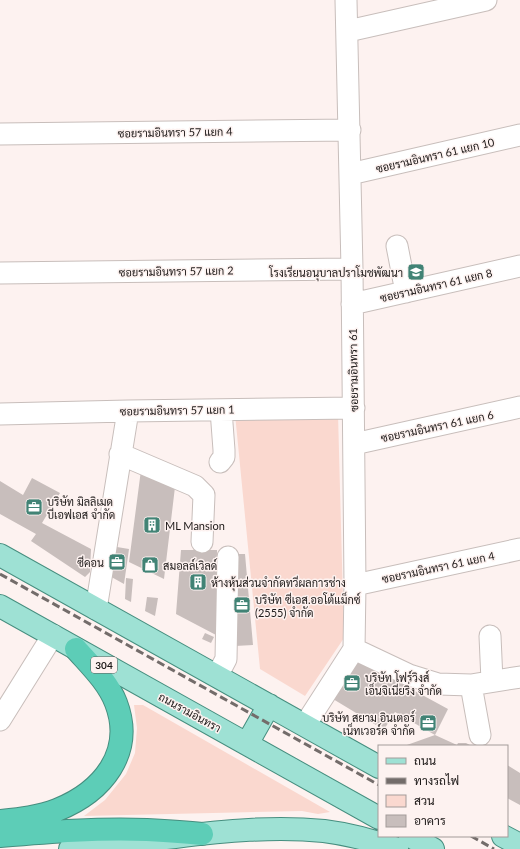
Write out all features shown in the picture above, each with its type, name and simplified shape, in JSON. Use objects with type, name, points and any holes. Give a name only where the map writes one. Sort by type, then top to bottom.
[{"type":"highway","points":[[0,821],[31,817],[56,810],[78,800],[96,787],[109,772],[118,755],[122,738],[120,718],[116,702],[108,687],[76,649]]},
{"type":"highway","points":[[0,836],[98,830],[147,830],[202,834]]},
{"type":"main road","points":[[0,555],[378,766]]},
{"type":"main road","name":"ถนนรามอินทรา","points":[[0,606],[378,817]]},
{"type":"main road","points":[[247,744],[269,706]]},
{"type":"main road","points":[[70,849],[202,834],[290,829],[324,831],[356,837],[397,849]]},
{"type":"main road","points":[[412,837],[433,849]]},
{"type":"main road","points":[[505,837],[520,845]]},
{"type":"street","name":"ซอยรามอินทรา 61","points":[[346,0],[350,130],[354,408],[354,649]]},
{"type":"street","points":[[348,31],[486,0]]},
{"type":"street","name":"ซอยรามอินทรา 57 แยก 4","points":[[0,134],[350,130]]},
{"type":"street","name":"ซอยรามอินทรา 61 แยก 10","points":[[350,174],[520,135]]},
{"type":"street","points":[[397,246],[406,292]]},
{"type":"street","name":"ซอยรามอินทรา 61 แยก 8","points":[[352,304],[520,266]]},
{"type":"street","name":"ซอยรามอินทรา 57 แยก 2","points":[[0,273],[352,269]]},
{"type":"street","name":"ซอยรามอินทรา 61 แยก 6","points":[[354,444],[520,407]]},
{"type":"street","name":"ซอยรามอินทรา 57 แยก 1","points":[[0,414],[354,408]]},
{"type":"street","points":[[220,462],[224,457],[222,410]]},
{"type":"street","points":[[96,609],[128,411]]},
{"type":"street","points":[[120,454],[195,486],[204,495],[202,542]]},
{"type":"street","name":"ซอยรามอินทรา 61 แยก 4","points":[[355,585],[520,549]]},
{"type":"street","points":[[217,676],[226,659],[228,557]]},
{"type":"street","points":[[0,720],[53,636]]},
{"type":"street","points":[[490,636],[492,681]]},
{"type":"street","points":[[305,726],[354,649],[409,675],[438,684],[471,685],[520,677]]},
{"type":"street","points":[[471,685],[480,735]]},
{"type":"green space","points":[[235,414],[338,414],[344,638],[305,696],[260,669]]},
{"type":"green space","points":[[134,705],[143,705],[330,812],[318,814],[302,811],[84,816],[105,800],[126,774],[135,753],[137,728]]},
{"type":"building","name":"ML Mansion","points":[[141,470],[175,487],[164,579],[129,562]]},
{"type":"building","points":[[32,478],[60,493],[42,523],[91,549],[90,572],[85,577],[31,541],[36,534],[0,514],[0,481],[23,495]]},
{"type":"building","name":"ซีคอน","points":[[111,546],[129,549],[124,584],[106,574]]},
{"type":"building","name":"ห้างหุ้นส่วนจำกัดทวีผลการช่าง","points":[[181,550],[217,550],[216,635],[176,614]]},
{"type":"building","name":"บริษัท ซีเอส.ออโต้แม็กซ์ (2555) จำกัด","points":[[237,554],[245,554],[253,645],[235,646]]},
{"type":"building","points":[[126,578],[133,579],[131,602],[125,599]]},
{"type":"building","points":[[147,597],[158,598],[155,616],[145,611]]},
{"type":"building","points":[[205,633],[214,637],[211,643],[202,639]]},
{"type":"building","points":[[358,660],[448,709],[435,735],[395,712],[385,728],[377,724],[376,725],[333,699]]},
{"type":"building","points":[[435,735],[457,745],[407,745]]},
{"type":"building","points":[[458,743],[466,743],[470,745],[457,745]]},
{"type":"building","points":[[508,766],[520,773],[520,805],[508,799]]},
{"type":"railway","points":[[0,574],[378,784]]},
{"type":"railway","points":[[473,837],[494,849]]},
{"type":"place","name":"โรงเรียนอนุบาลปราโมชพัฒนา","points":[[416,272]]},
{"type":"place","name":"บริษัท มิลลิเมด บีเอฟเอส จำกัด","points":[[34,507]]},
{"type":"place","name":"ML Mansion","points":[[152,525]]},
{"type":"place","name":"ซีคอน","points":[[117,562]]},
{"type":"place","name":"สมอลล์เวิลด์","points":[[150,565]]},
{"type":"place","name":"ห้างหุ้นส่วนจำกัดทวีผลการช่าง","points":[[198,582]]},
{"type":"place","name":"บริษัท ซีเอส.ออโต้แม็กซ์ (2555) จำกัด","points":[[242,605]]},
{"type":"place","name":"บริษัท โฟร์วิงส์ เอ็นจิเนียริ่ง จำกัด","points":[[352,683]]},
{"type":"place","name":"บริษัท สยาม อินเตอร์ เน็ทเวอร์ค จำกัด","points":[[428,723]]}]
